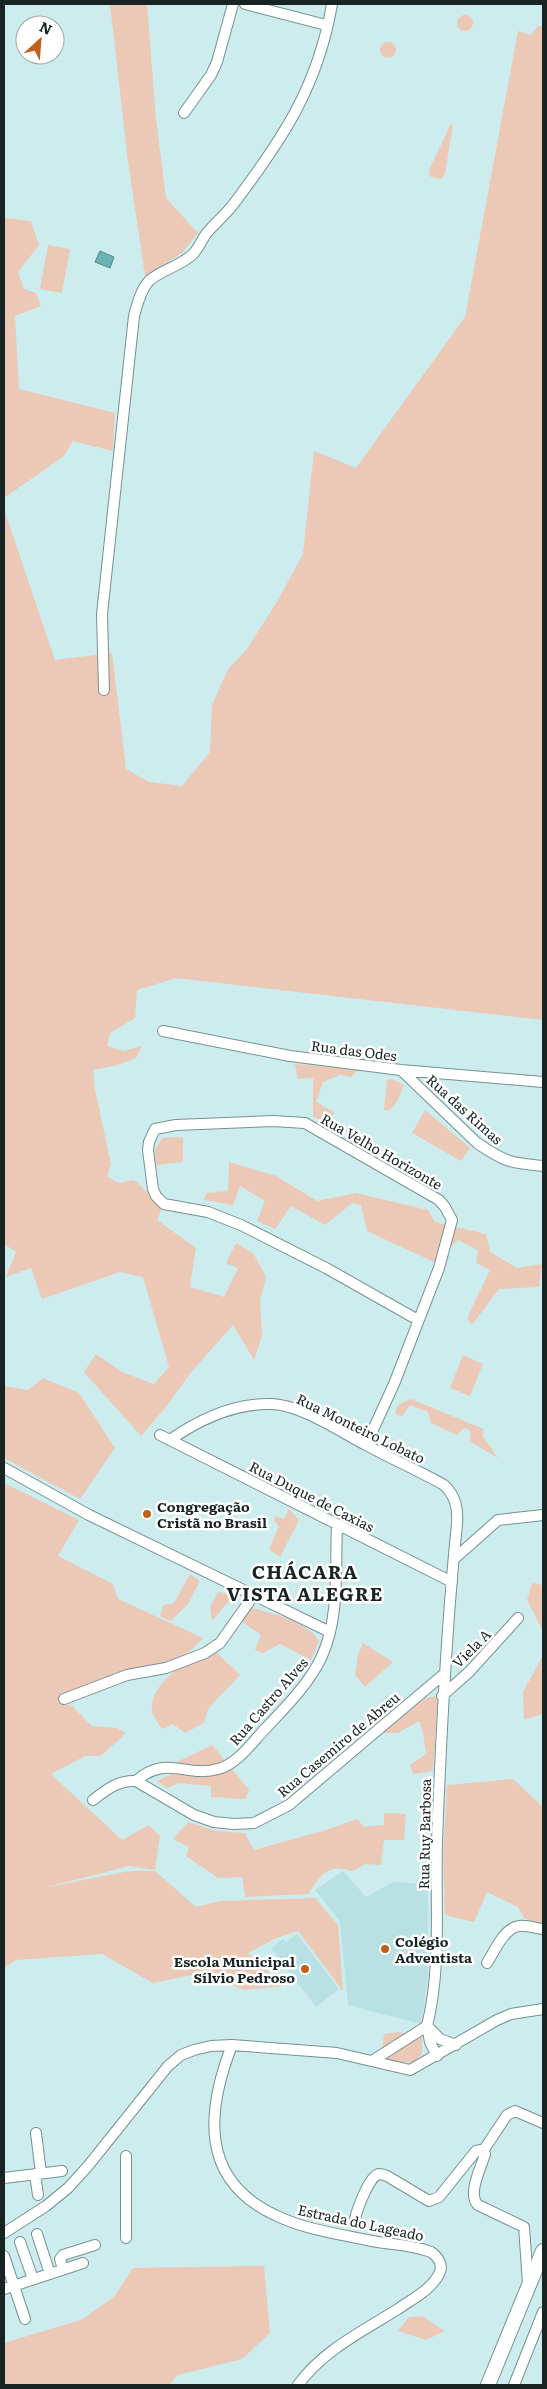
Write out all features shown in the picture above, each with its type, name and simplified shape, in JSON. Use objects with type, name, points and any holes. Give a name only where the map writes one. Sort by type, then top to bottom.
[{"type":"main road","points":[[488,2385],[543,2251]]},
{"type":"street","points":[[184,113],[211,75],[217,62],[233,4]]},
{"type":"street","points":[[245,4],[326,25]]},
{"type":"street","points":[[104,690],[102,614],[134,316],[149,281],[191,256],[270,155],[302,103],[315,68],[332,4]]},
{"type":"street","name":"Rua das Odes","points":[[163,1031],[282,1055],[401,1070],[543,1082]]},
{"type":"street","name":"Rua das Rimas","points":[[401,1070],[477,1143],[494,1155],[507,1162],[543,1166]]},
{"type":"street","name":"Rua Velho Horizonte","points":[[366,1445],[394,1384],[439,1268],[450,1233],[452,1220],[450,1214],[439,1200],[305,1123],[273,1121],[176,1125],[159,1128],[153,1132],[148,1150],[150,1176],[156,1196],[164,1204],[208,1212],[241,1225],[326,1268],[418,1320]]},
{"type":"street","name":"Rua Monteiro Lobato","points":[[170,1440],[206,1418],[242,1408],[274,1404],[317,1420],[433,1479],[450,1491],[457,1506],[458,1514],[452,1582]]},
{"type":"street","name":"Rua Duque de Caxias","points":[[160,1435],[452,1582]]},
{"type":"street","points":[[4,1468],[89,1515],[330,1632]]},
{"type":"street","points":[[454,1559],[498,1520],[543,1515]]},
{"type":"street","name":"Rua Castro Alves","points":[[93,1800],[117,1784],[136,1781],[153,1769],[216,1770],[234,1761],[306,1681],[323,1654],[330,1632],[334,1603],[337,1525]]},
{"type":"street","name":"Rua Ruy Barbosa","points":[[427,2026],[435,1990],[437,1960],[436,1870],[442,1696],[452,1582]]},
{"type":"street","points":[[64,1699],[127,1675],[166,1668],[206,1653],[220,1643],[254,1595]]},
{"type":"street","name":"Viela A","points":[[442,1696],[475,1665],[518,1618]]},
{"type":"street","name":"Rua Casemiro de Abreu","points":[[136,1781],[194,1815],[214,1822],[254,1823],[289,1805],[444,1674]]},
{"type":"street","points":[[488,1963],[499,1943],[513,1928],[520,1926],[543,1929]]},
{"type":"street","points":[[4,2233],[46,2206],[68,2188],[88,2166],[168,2066],[181,2055],[211,2046],[232,2045],[325,2052],[374,2060],[410,2070],[506,2016],[543,2009]]},
{"type":"street","points":[[427,2026],[440,2039],[456,2045]]},
{"type":"street","points":[[427,2026],[430,2042],[437,2056]]},
{"type":"street","points":[[374,2060],[427,2026]]},
{"type":"street","name":"Estrada do Lageado","points":[[232,2045],[217,2093],[213,2128],[219,2155],[225,2168],[233,2182],[244,2195],[261,2208],[294,2222],[368,2240],[431,2252],[438,2258],[441,2266],[439,2274],[426,2290],[324,2357],[298,2385]]},
{"type":"street","points":[[528,2287],[524,2227],[474,2202],[473,2195],[485,2154],[484,2151],[507,2115],[515,2111],[543,2123]]},
{"type":"street","points":[[36,2133],[38,2195]]},
{"type":"street","points":[[355,2219],[357,2208],[373,2177],[379,2174],[387,2176],[429,2201],[439,2197],[476,2151],[484,2151]]},
{"type":"street","points":[[126,2156],[126,2238]]},
{"type":"street","points":[[4,2178],[38,2174],[56,2175]]},
{"type":"street","points":[[37,2234],[50,2274]]},
{"type":"street","points":[[20,2242],[32,2279]]},
{"type":"street","points":[[63,2270],[60,2259],[63,2255],[95,2245]]},
{"type":"street","points":[[4,2256],[9,2287],[25,2319]]},
{"type":"street","points":[[9,2287],[83,2263]]},
{"type":"street","points":[[514,2385],[543,2312]]},
{"type":"shaded area","points":[[110,4],[147,4],[156,119],[166,198],[198,233],[182,253],[145,276],[128,162]]},
{"type":"shaded area","points":[[462,15],[468,15],[473,20],[471,29],[462,31],[457,26],[457,20]]},
{"type":"shaded area","points":[[538,26],[543,26],[543,1020],[176,978],[137,990],[135,1018],[110,1033],[107,1046],[123,1051],[142,1046],[136,1058],[118,1065],[93,1070],[95,1089],[111,1164],[107,1176],[118,1183],[134,1180],[163,1206],[157,1220],[196,1248],[190,1287],[224,1297],[238,1268],[226,1263],[236,1243],[253,1253],[266,1277],[260,1300],[262,1336],[254,1360],[233,1325],[192,1371],[166,1407],[141,1436],[84,1372],[96,1354],[122,1372],[154,1384],[169,1367],[143,1277],[120,1272],[42,1299],[31,1268],[6,1277],[16,1252],[4,1244],[4,509],[55,660],[112,653],[126,769],[149,782],[182,786],[210,752],[212,705],[228,669],[247,649],[278,600],[303,554],[314,451],[356,468],[465,317],[518,31],[531,35]]},
{"type":"shaded area","points":[[385,42],[391,42],[396,47],[394,56],[385,58],[380,53],[380,47]]},
{"type":"shaded area","points":[[453,124],[445,174],[441,179],[431,177],[429,174],[430,168],[450,126]]},
{"type":"shaded area","points":[[4,218],[31,221],[39,245],[18,272],[24,289],[36,293],[41,306],[15,316],[19,389],[115,413],[113,451],[73,441],[64,456],[4,498]]},
{"type":"shaded area","points":[[48,245],[70,249],[62,293],[40,289]]},
{"type":"shaded area","points":[[295,1064],[360,1069],[351,1077],[340,1075],[323,1082],[316,1102],[334,1112],[330,1126],[313,1116],[313,1078],[298,1079]]},
{"type":"shaded area","points":[[392,1079],[404,1085],[397,1102],[390,1110],[384,1110],[387,1080]]},
{"type":"shaded area","points":[[425,1110],[470,1148],[461,1161],[412,1133]]},
{"type":"shaded area","points":[[162,1138],[183,1138],[183,1162],[156,1165],[155,1150]]},
{"type":"shaded area","points":[[229,1162],[276,1176],[317,1201],[356,1193],[428,1210],[435,1222],[486,1234],[490,1252],[517,1268],[542,1264],[539,1287],[499,1289],[472,1325],[467,1318],[490,1270],[476,1263],[478,1250],[458,1240],[434,1262],[367,1231],[361,1205],[352,1203],[325,1225],[291,1206],[275,1229],[257,1221],[265,1201],[240,1186],[233,1205],[204,1200],[206,1193],[228,1191]]},
{"type":"shaded area","points":[[463,1355],[483,1364],[470,1396],[450,1388]]},
{"type":"shaded area","points":[[43,1378],[79,1393],[115,1448],[80,1499],[4,1458],[4,1386],[28,1390]]},
{"type":"shaded area","points":[[411,1399],[484,1429],[482,1435],[498,1458],[471,1442],[470,1430],[464,1428],[457,1435],[431,1423],[428,1412],[410,1405],[402,1416],[395,1414],[398,1405]]},
{"type":"shaded area","points":[[4,1483],[79,1520],[58,1556],[113,1584],[118,1599],[203,1638],[192,1649],[174,1661],[121,1675],[56,1702],[72,1706],[92,1726],[117,1728],[126,1733],[101,1756],[85,1756],[51,1774],[122,1840],[149,1825],[160,1836],[155,1870],[129,1866],[43,1888],[129,1871],[155,1871],[196,1907],[220,1901],[315,1898],[338,1925],[343,1991],[298,1931],[274,1939],[248,1953],[284,1986],[244,1990],[202,1973],[153,1983],[102,1954],[16,1960],[4,1968]]},
{"type":"shaded area","points":[[289,1509],[299,1520],[280,1557],[269,1549],[279,1526],[274,1521],[275,1516],[284,1519]]},
{"type":"shaded area","points":[[190,1574],[200,1581],[188,1604],[171,1621],[160,1616],[163,1605],[174,1603]]},
{"type":"shaded area","points":[[532,1583],[543,1585],[543,1631],[527,1600]]},
{"type":"shaded area","points":[[218,1592],[234,1595],[212,1621],[210,1607]]},
{"type":"shaded area","points":[[251,1608],[288,1619],[306,1628],[313,1634],[319,1641],[311,1660],[280,1644],[263,1653],[255,1650],[261,1635],[241,1621]]},
{"type":"shaded area","points":[[363,1643],[393,1662],[365,1687],[355,1675],[358,1655]]},
{"type":"shaded area","points":[[210,1646],[240,1675],[208,1709],[204,1723],[185,1733],[173,1724],[162,1729],[152,1712],[153,1701],[157,1691],[172,1673]]},
{"type":"shaded area","points":[[543,1655],[543,1714],[524,1720],[523,1692]]},
{"type":"shaded area","points":[[438,1696],[433,1771],[413,1774],[410,1765],[426,1754],[419,1721],[398,1733],[380,1733],[426,1698]]},
{"type":"shaded area","points":[[212,1745],[249,1790],[245,1799],[211,1797],[211,1786],[179,1783],[167,1788],[157,1781],[170,1775],[175,1763]]},
{"type":"shaded area","points":[[513,1779],[543,1807],[543,1925],[524,1918],[518,1907],[487,1892],[474,1922],[445,1915],[443,1857],[447,1785]]},
{"type":"shaded area","points":[[384,1813],[406,1814],[404,1840],[384,1840],[381,1865],[365,1864],[353,1871],[344,1869],[331,1870],[321,1876],[308,1894],[245,1897],[242,1877],[218,1878],[186,1856],[189,1847],[173,1839],[188,1822],[217,1831],[245,1833],[254,1850],[326,1830],[357,1819],[364,1827],[384,1825]]},
{"type":"shaded area","name":"Colégio Adventista","points":[[343,1871],[366,1897],[393,1882],[428,1884],[428,1977],[421,2024],[348,2005],[340,1921],[315,1890]]},
{"type":"shaded area","name":"Escola Municipal Sílvio Pedroso","points":[[297,1934],[339,1989],[316,2007],[271,1948],[283,1939],[286,1942]]},
{"type":"shaded area","points":[[399,2032],[422,2037],[422,2054],[414,2062],[386,2062],[382,2051],[384,2034]]},
{"type":"shaded area","points":[[264,2266],[270,2333],[242,2359],[178,2375],[169,2385],[4,2385],[4,2343],[81,2320],[114,2297],[133,2268]]},
{"type":"shaded area","points":[[422,2316],[445,2331],[426,2340],[398,2331],[409,2317]]},
{"type":"water","points":[[100,251],[114,257],[110,268],[95,262]]},
{"type":"place","name":"Congregação Cristã no Brasil","points":[[147,1514]]},
{"type":"place","name":"Colégio Adventista","points":[[385,1949]]},
{"type":"place","name":"Escola Municipal Sílvio Pedroso","points":[[305,1969]]},
{"type":"district","name":"CHÁCARA VISTA ALEGRE","points":[[305,1582]]}]
